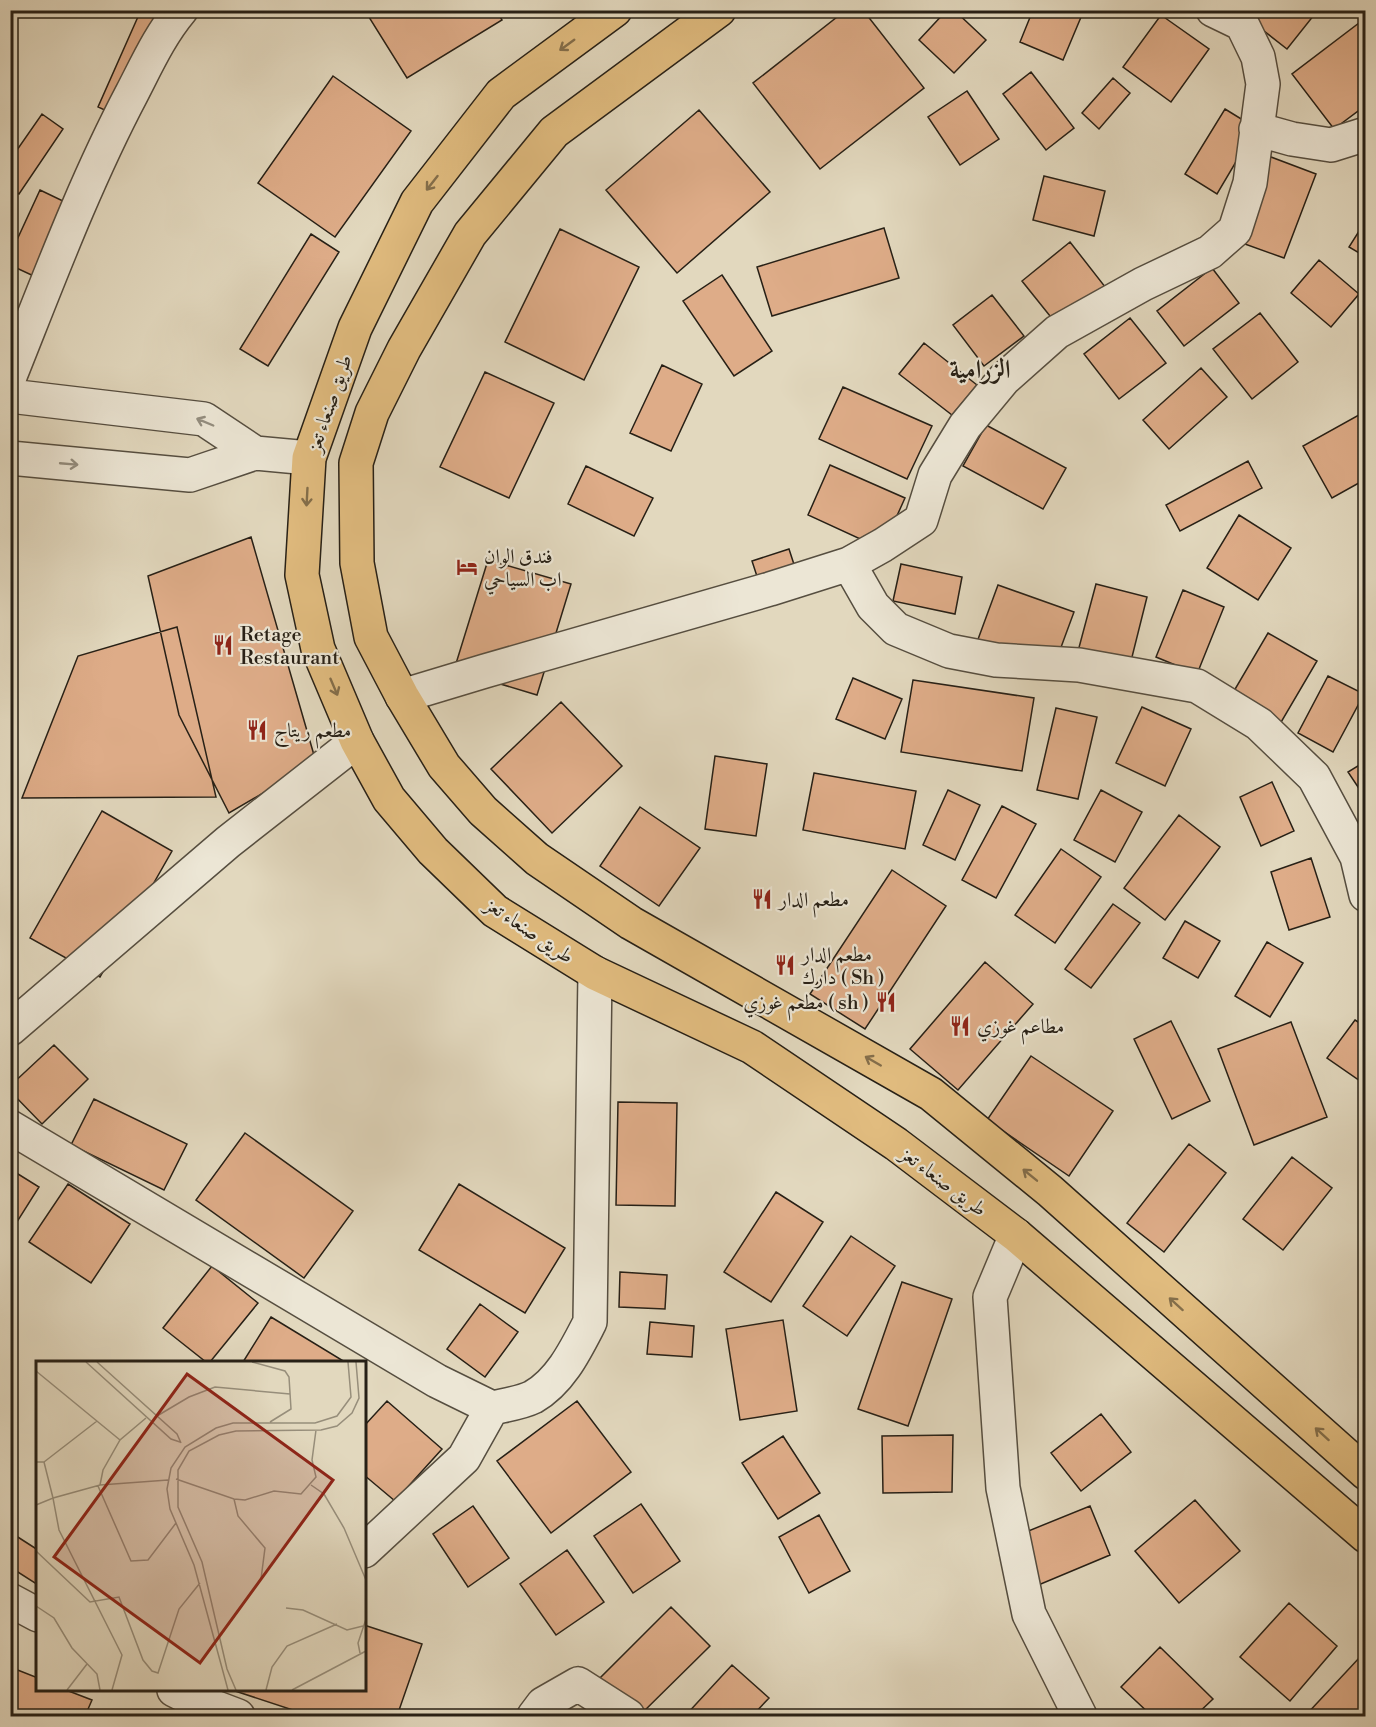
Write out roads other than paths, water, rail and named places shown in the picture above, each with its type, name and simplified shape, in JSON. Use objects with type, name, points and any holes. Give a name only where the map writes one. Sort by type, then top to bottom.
[{"type":"highway","name":"طريق صنعاء تعز","points":[[615,10],[501,94],[417,202],[355,327],[309,458],[302,575],[318,650],[357,741],[388,799],[433,851],[495,911],[595,973],[752,1047],[896,1144],[1016,1235],[1365,1536]]},
{"type":"highway","points":[[719,10],[554,132],[470,234],[404,348],[372,413],[356,463],[357,563],[371,637],[402,696],[444,766],[483,811],[537,859],[631,923],[931,1094],[1050,1191],[1365,1473]]},
{"type":"highway","points":[[309,458],[356,463]]},
{"type":"street","points":[[10,376],[111,132],[165,29],[181,10]]},
{"type":"street","points":[[402,696],[849,564],[921,520],[935,475],[965,426],[1004,378],[1057,332],[1143,284],[1210,252],[1235,230],[1250,183],[1263,84],[1258,57],[1242,24],[1213,10]]},
{"type":"street","points":[[1257,129],[1292,139],[1330,145],[1365,135]]},
{"type":"street","points":[[10,396],[204,419],[255,453]]},
{"type":"street","points":[[10,458],[190,475],[255,453],[309,458]]},
{"type":"street","points":[[849,564],[873,606],[896,629],[950,651],[996,660],[1078,665],[1197,686],[1259,724],[1314,777],[1357,857],[1365,895]]},
{"type":"street","points":[[10,1029],[228,842],[357,741]]},
{"type":"street","points":[[10,1127],[437,1381],[492,1408],[532,1397],[553,1382],[574,1353],[590,1322],[595,973]]},
{"type":"street","points":[[1016,1235],[990,1298],[1003,1488],[1029,1614],[1080,1716]]},
{"type":"street","points":[[366,1549],[464,1458],[492,1408]]},
{"type":"street","points":[[10,1600],[36,1614]]},
{"type":"street","points":[[534,1716],[543,1704],[578,1684],[628,1716]]},
{"type":"street","points":[[178,1691],[238,1716]]},
{"type":"place","name":"فندق الوان اب السياحي","points":[[467,567]]},
{"type":"place","name":"Retage Restaurant","points":[[223,645]]},
{"type":"place","name":"مطعم ريتاج","points":[[257,730]]},
{"type":"place","name":"مطعم الدار","points":[[762,899]]},
{"type":"place","name":"مطعم الدار دارك ( Sh )","points":[[785,965]]},
{"type":"place","name":"مطعم غوزي ( sh )","points":[[886,1002]]},
{"type":"place","name":"مطاعم غوزي","points":[[960,1026]]},
{"type":"district","name":"الزرامية","points":[[980,369]]}]
